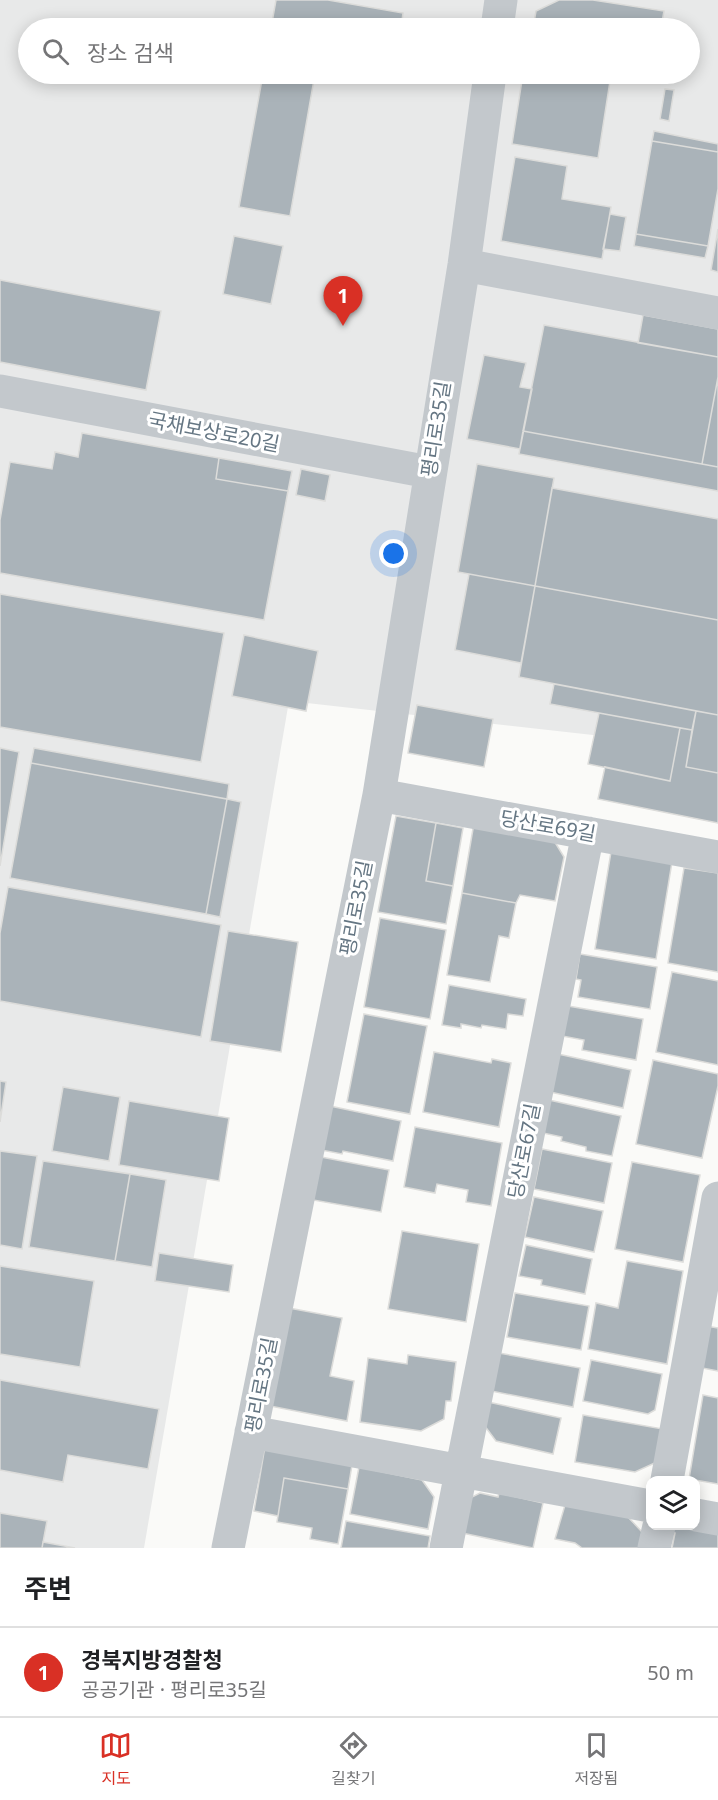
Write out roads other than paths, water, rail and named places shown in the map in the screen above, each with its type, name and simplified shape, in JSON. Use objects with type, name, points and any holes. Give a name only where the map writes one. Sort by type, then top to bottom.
[{"type":"street","points":[[498,18],[501,0]]},
{"type":"street","name":"평리로35길","points":[[228,1548],[378,795],[464,265],[489,84]]},
{"type":"street","points":[[464,265],[718,313]]},
{"type":"street","name":"국채보상로20길","points":[[0,391],[429,472]]},
{"type":"street","name":"당산로69길","points":[[378,795],[718,857]]},
{"type":"street","name":"당산로67길","points":[[446,1548],[460,1468],[588,834]]},
{"type":"street","points":[[668,1476],[718,1198]]},
{"type":"street","points":[[251,1432],[460,1468],[646,1505]]},
{"type":"street","points":[[700,1516],[718,1519]]},
{"type":"street","points":[[654,1548],[657,1530]]},
{"type":"place","name":"경북지방경찰청","points":[[343,326]]}]
